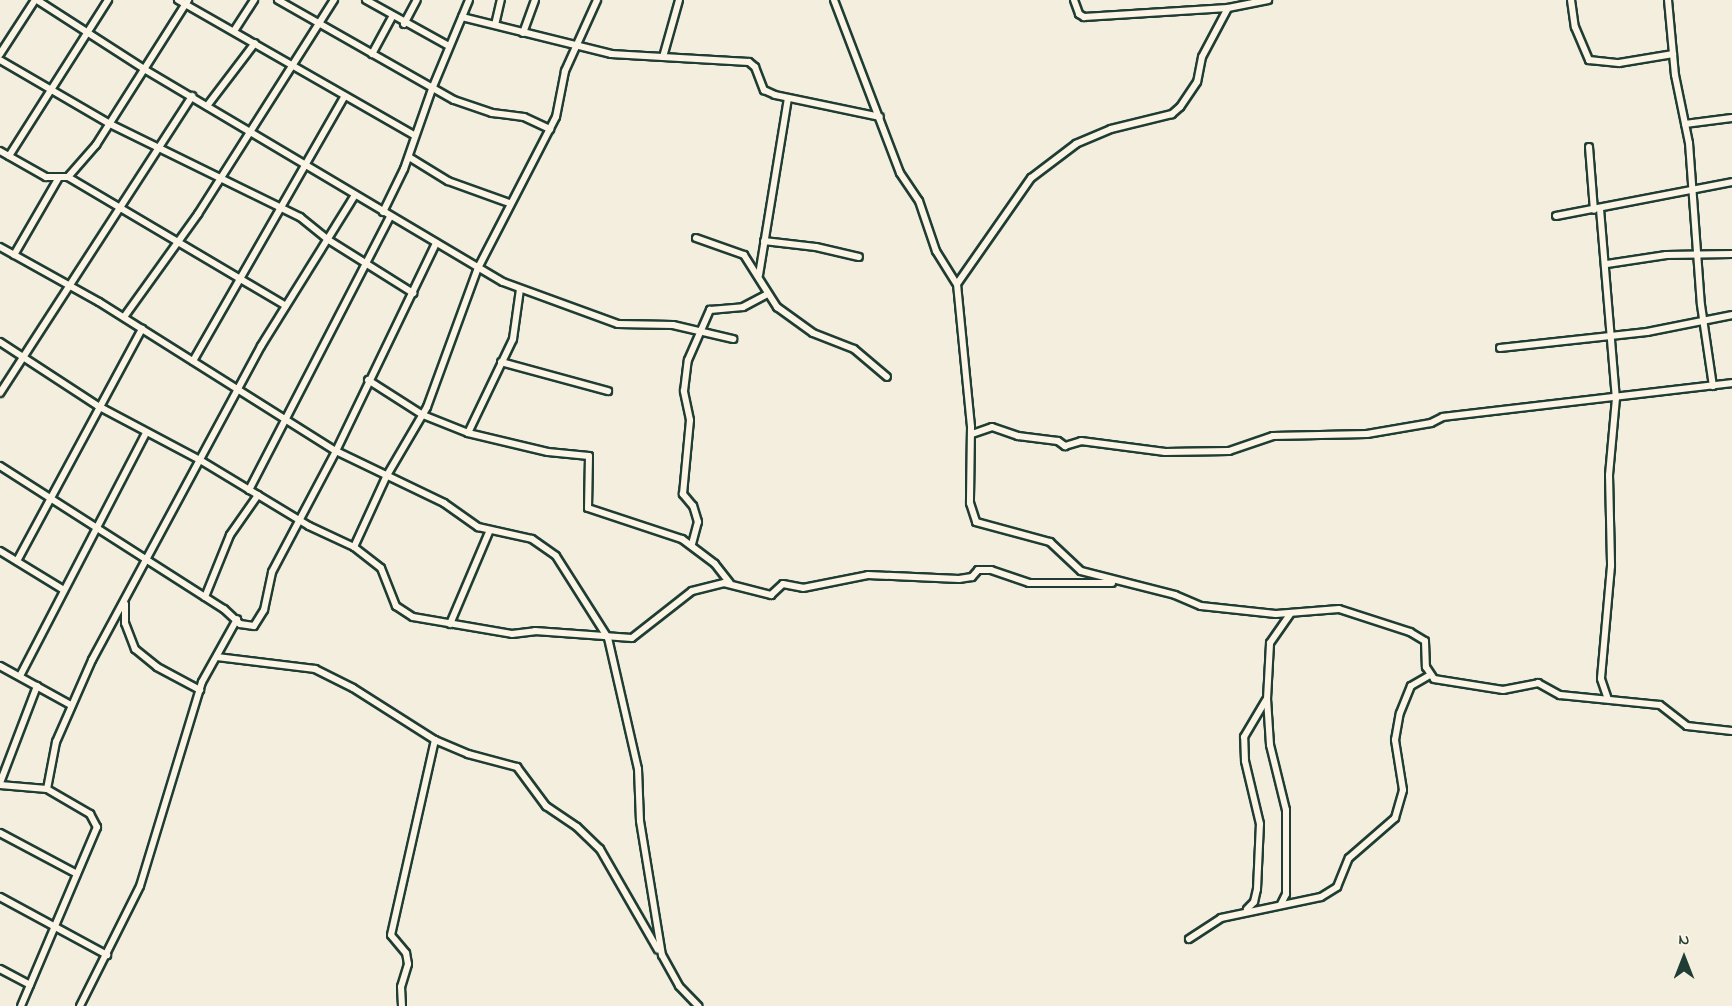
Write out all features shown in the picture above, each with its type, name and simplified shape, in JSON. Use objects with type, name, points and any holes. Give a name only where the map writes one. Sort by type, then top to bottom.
[{"type":"street","points":[[0,54],[36,0],[144,69],[390,217],[520,290],[618,324],[673,325],[733,339]]},
{"type":"street","points":[[9,156],[108,0]]},
{"type":"street","points":[[178,0],[187,2],[414,135]]},
{"type":"street","points":[[234,31],[254,0]]},
{"type":"street","points":[[278,0],[432,88],[479,109],[525,117],[550,129]]},
{"type":"street","points":[[124,318],[175,241],[198,214],[248,131],[334,0]]},
{"type":"street","points":[[366,0],[404,24],[450,46]]},
{"type":"street","points":[[404,24],[417,0]]},
{"type":"street","points":[[383,212],[409,156],[414,135],[432,88],[469,0]]},
{"type":"street","points":[[495,25],[501,0]]},
{"type":"street","points":[[523,33],[535,0]]},
{"type":"street","points":[[354,547],[387,477],[423,415],[478,268],[509,203],[550,129],[560,103],[565,71],[597,0]]},
{"type":"street","points":[[663,57],[679,0]]},
{"type":"street","points":[[834,0],[900,173],[919,201],[936,251],[957,284],[972,434],[970,503],[976,522],[1050,542],[1081,571],[1117,583],[1175,595],[1216,610],[1249,608],[1290,614],[1339,609],[1420,636],[1426,646],[1428,676]]},
{"type":"street","points":[[1074,0],[1079,14],[1084,17],[1228,8],[1268,0]]},
{"type":"street","points":[[1570,0],[1575,27],[1589,60],[1619,63],[1673,54]]},
{"type":"street","points":[[1668,0],[1673,54],[1685,124],[1703,320],[1713,386]]},
{"type":"street","points":[[0,150],[58,179],[68,177],[82,164],[110,124],[187,2]]},
{"type":"street","points":[[957,284],[1031,178],[1076,144],[1111,129],[1172,114],[1180,107],[1197,82],[1202,57],[1228,8]]},
{"type":"street","points":[[372,54],[392,17]]},
{"type":"street","points":[[462,17],[611,54],[749,62],[754,67],[764,90],[788,98],[880,117]]},
{"type":"street","points":[[207,106],[255,43]]},
{"type":"street","points":[[0,60],[110,124],[313,225],[327,239],[365,265],[413,293]]},
{"type":"street","points":[[0,393],[192,96]]},
{"type":"street","points":[[192,361],[345,96]]},
{"type":"street","points":[[759,275],[788,98]]},
{"type":"street","points":[[1685,124],[1732,118]]},
{"type":"street","points":[[1589,147],[1607,264],[1616,398],[1609,475],[1611,566],[1601,679],[1608,699]]},
{"type":"street","points":[[409,156],[448,180],[509,203]]},
{"type":"street","points":[[68,177],[120,210],[286,306]]},
{"type":"street","points":[[14,255],[58,179]]},
{"type":"street","points":[[1556,216],[1597,210],[1732,182]]},
{"type":"street","points":[[47,789],[56,742],[71,705],[238,389],[355,195]]},
{"type":"street","points":[[249,490],[390,217]]},
{"type":"street","points":[[696,238],[744,255],[759,275],[768,294],[802,327],[854,349],[887,377]]},
{"type":"street","points":[[764,241],[798,244],[859,257]]},
{"type":"street","points":[[0,466],[205,597],[247,627],[260,620],[272,572],[336,451],[368,380],[436,243]]},
{"type":"street","points":[[0,248],[124,318],[287,418],[336,451],[444,503],[489,532],[532,539],[556,556],[608,639],[638,770],[642,837],[662,955]]},
{"type":"street","points":[[1607,264],[1698,254],[1732,254]]},
{"type":"street","points":[[468,434],[513,339],[520,290]]},
{"type":"street","points":[[692,544],[698,522],[693,506],[683,494],[690,420],[684,391],[688,360],[714,308],[743,307],[768,294]]},
{"type":"street","points":[[1500,348],[1647,332],[1732,315]]},
{"type":"street","points":[[17,561],[98,406],[142,329]]},
{"type":"street","points":[[0,342],[98,406],[200,460],[300,521],[354,547],[381,568],[388,579],[396,606],[403,613],[450,624],[512,634],[557,632],[608,639],[632,638],[692,591],[730,583],[771,595],[786,584],[803,588],[868,575],[959,579],[972,578],[978,570],[991,570],[1029,583],[1117,583]]},
{"type":"street","points":[[501,362],[563,382],[608,391]]},
{"type":"street","points":[[368,380],[423,415],[468,434],[548,452],[589,456],[588,508],[692,544],[730,583]]},
{"type":"street","points":[[972,434],[992,427],[1018,436],[1058,441],[1065,446],[1081,441],[1165,452],[1229,451],[1273,436],[1366,434],[1431,423],[1443,417],[1732,383]]},
{"type":"street","points":[[20,676],[146,433]]},
{"type":"street","points":[[205,597],[231,536],[258,495]]},
{"type":"street","points":[[450,624],[489,532]]},
{"type":"street","points":[[0,551],[64,590]]},
{"type":"street","points":[[126,600],[125,623],[135,649],[157,667],[200,690]]},
{"type":"street","points":[[1281,904],[1286,894],[1286,810],[1270,745],[1267,699],[1270,643],[1290,614]]},
{"type":"street","points":[[80,1006],[140,886],[200,690],[237,619]]},
{"type":"street","points":[[217,657],[315,669],[353,688],[435,740],[468,754],[516,767],[546,806],[577,827],[600,849],[679,986],[698,1006]]},
{"type":"street","points":[[0,666],[71,705]]},
{"type":"street","points":[[1189,939],[1221,918],[1246,910],[1321,897],[1337,887],[1349,858],[1395,818],[1404,790],[1395,740],[1400,713],[1411,686],[1428,676],[1503,690],[1538,683],[1560,694],[1608,699],[1629,704],[1660,705],[1687,726],[1732,731]]},
{"type":"street","points":[[21,1006],[96,831],[96,820],[47,789],[0,784],[37,686]]},
{"type":"street","points":[[1246,910],[1254,902],[1257,890],[1260,824],[1245,761],[1244,737],[1267,699]]},
{"type":"street","points":[[402,1006],[401,987],[408,964],[406,953],[391,935],[435,740]]},
{"type":"street","points":[[0,833],[77,874]]},
{"type":"street","points":[[0,897],[107,955]]},
{"type":"street","points":[[0,969],[30,985]]}]
